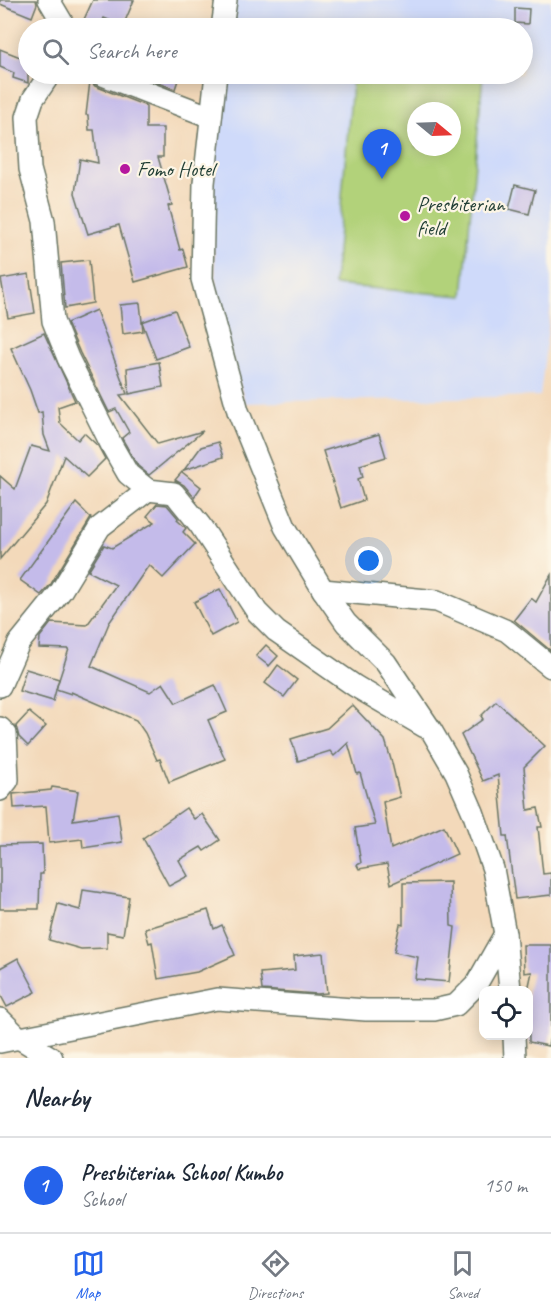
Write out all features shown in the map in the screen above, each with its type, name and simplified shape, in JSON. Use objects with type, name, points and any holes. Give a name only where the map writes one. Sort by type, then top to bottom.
[{"type":"street","points":[[49,0],[60,18]]},
{"type":"street","points":[[223,18],[226,0]]},
{"type":"street","points":[[43,84],[33,99],[27,117],[30,168],[44,222],[53,321],[68,358],[128,474],[148,490],[174,493],[200,525],[257,612],[276,631],[355,686],[431,730]]},
{"type":"street","points":[[126,84],[211,117]]},
{"type":"street","points":[[215,84],[204,183],[202,279],[238,411],[285,527],[346,623],[386,663],[431,730],[456,773],[473,812],[493,869],[510,986]]},
{"type":"street","points":[[0,686],[19,643],[61,591],[100,527],[148,490]]},
{"type":"street","points":[[323,590],[437,600],[507,631],[551,667]]},
{"type":"street","points":[[0,728],[6,734],[8,780],[0,790]]},
{"type":"street","points":[[10,1040],[217,999],[366,1010],[434,1010],[456,1005],[476,984],[504,934]]},
{"type":"street","points":[[0,1019],[10,1040],[52,1058]]},
{"type":"street","points":[[514,1040],[515,1058]]},
{"type":"shaded area","points":[[234,0],[551,0],[551,305],[540,396],[245,403],[218,308],[211,212],[222,84],[533,84],[533,18],[231,18]]},
{"type":"green space","name":"Presbiterian field","points":[[352,84],[482,84],[463,296],[334,285]]},
{"type":"building","points":[[0,0],[36,0],[37,4],[32,17],[0,4]]},
{"type":"building","points":[[93,0],[134,0],[126,18],[85,18]]},
{"type":"building","points":[[515,8],[529,9],[528,18],[515,18]]},
{"type":"building","points":[[0,49],[18,56],[18,80],[13,78],[14,73],[0,67]]},
{"type":"building","points":[[90,84],[93,84],[146,106],[146,128],[163,128],[163,157],[158,157],[172,205],[168,206],[180,250],[183,249],[188,267],[135,282],[119,225],[88,234],[75,193],[80,159],[98,163],[94,130],[89,130],[88,115],[86,115]]},
{"type":"building","points":[[161,84],[177,84],[175,89]]},
{"type":"building","points":[[515,185],[535,190],[529,214],[509,209]]},
{"type":"building","points":[[89,260],[93,303],[65,308],[61,263]]},
{"type":"building","points":[[29,274],[35,313],[8,318],[1,279]]},
{"type":"building","points":[[140,303],[143,331],[123,334],[120,305]]},
{"type":"building","points":[[96,310],[127,394],[120,395],[158,444],[203,431],[149,475],[138,466],[123,440],[122,438],[129,432],[116,409],[109,412],[67,323]]},
{"type":"building","points":[[175,310],[189,347],[156,359],[142,322]]},
{"type":"building","points":[[44,333],[75,401],[58,407],[60,423],[78,440],[84,433],[98,446],[105,459],[87,477],[64,456],[46,504],[0,559],[0,476],[15,489],[31,446],[50,451],[44,435],[42,412],[38,413],[11,348]]},
{"type":"building","points":[[159,362],[163,387],[129,394],[127,368]]},
{"type":"building","points":[[379,434],[386,457],[360,465],[363,477],[358,479],[364,500],[341,508],[323,451]]},
{"type":"building","points":[[218,442],[223,457],[184,470],[201,447]]},
{"type":"building","points":[[182,472],[201,487],[194,497],[184,485],[175,480]]},
{"type":"building","points":[[76,503],[91,518],[51,584],[41,595],[20,580]]},
{"type":"building","points":[[157,504],[167,505],[178,518],[177,520],[186,528],[183,532],[195,544],[163,578],[149,565],[109,623],[91,666],[150,692],[163,683],[176,703],[215,685],[227,712],[208,720],[225,759],[169,782],[160,759],[157,760],[145,733],[136,720],[71,692],[71,694],[56,689],[69,649],[39,648],[40,637],[51,623],[87,625],[116,585],[88,571],[104,545],[112,548],[155,522],[147,516]]},
{"type":"building","points":[[551,575],[551,651],[514,620],[531,598],[536,602]]},
{"type":"building","points":[[220,589],[237,622],[211,636],[194,602]]},
{"type":"building","points":[[266,645],[278,656],[269,666],[256,656]]},
{"type":"building","points":[[278,665],[297,680],[284,697],[265,683]]},
{"type":"building","points":[[26,669],[59,679],[53,701],[19,691]]},
{"type":"building","points":[[496,701],[545,746],[524,767],[528,810],[538,808],[542,827],[538,827],[543,874],[551,873],[551,895],[515,899],[507,836],[504,836],[498,775],[483,781],[461,735],[483,719],[481,716]]},
{"type":"building","points":[[352,705],[385,740],[392,763],[400,797],[383,802],[391,849],[444,826],[457,854],[391,884],[387,864],[359,869],[357,865],[361,863],[355,828],[375,825],[360,773],[357,774],[348,743],[334,756],[330,751],[298,761],[291,739],[327,728]]},
{"type":"building","points":[[29,712],[46,726],[28,746],[19,737],[16,726]]},
{"type":"building","points":[[52,787],[78,791],[73,820],[118,813],[122,842],[83,848],[82,839],[49,843],[46,806],[14,808],[13,794],[51,790]]},
{"type":"building","points":[[186,808],[194,819],[202,814],[220,840],[204,851],[201,847],[179,860],[188,876],[169,886],[143,838]]},
{"type":"building","points":[[42,844],[43,874],[40,874],[39,909],[0,909],[0,845]]},
{"type":"building","points":[[450,882],[451,926],[455,927],[449,982],[415,979],[418,957],[394,952],[400,924],[403,925],[403,883]]},
{"type":"building","points":[[83,890],[129,897],[123,935],[107,932],[107,948],[81,949],[49,940],[58,904],[80,910]]},
{"type":"building","points":[[208,910],[214,929],[222,925],[235,955],[197,972],[158,979],[152,942],[149,943],[145,929]]},
{"type":"building","points":[[523,945],[551,945],[551,1033],[548,1046],[529,1042],[529,1040],[533,1040],[533,986],[529,986],[532,972],[524,973]]},
{"type":"building","points":[[323,953],[327,993],[262,990],[260,973],[295,970],[294,956]]},
{"type":"building","points":[[18,958],[36,992],[7,1007],[0,994],[0,968]]},
{"type":"place","name":"Fomo Hotel","points":[[125,169]]},
{"type":"place","name":"Presbiterian School Kumbo","points":[[382,179]]},
{"type":"place","name":"Presbiterian field","points":[[405,216]]}]
